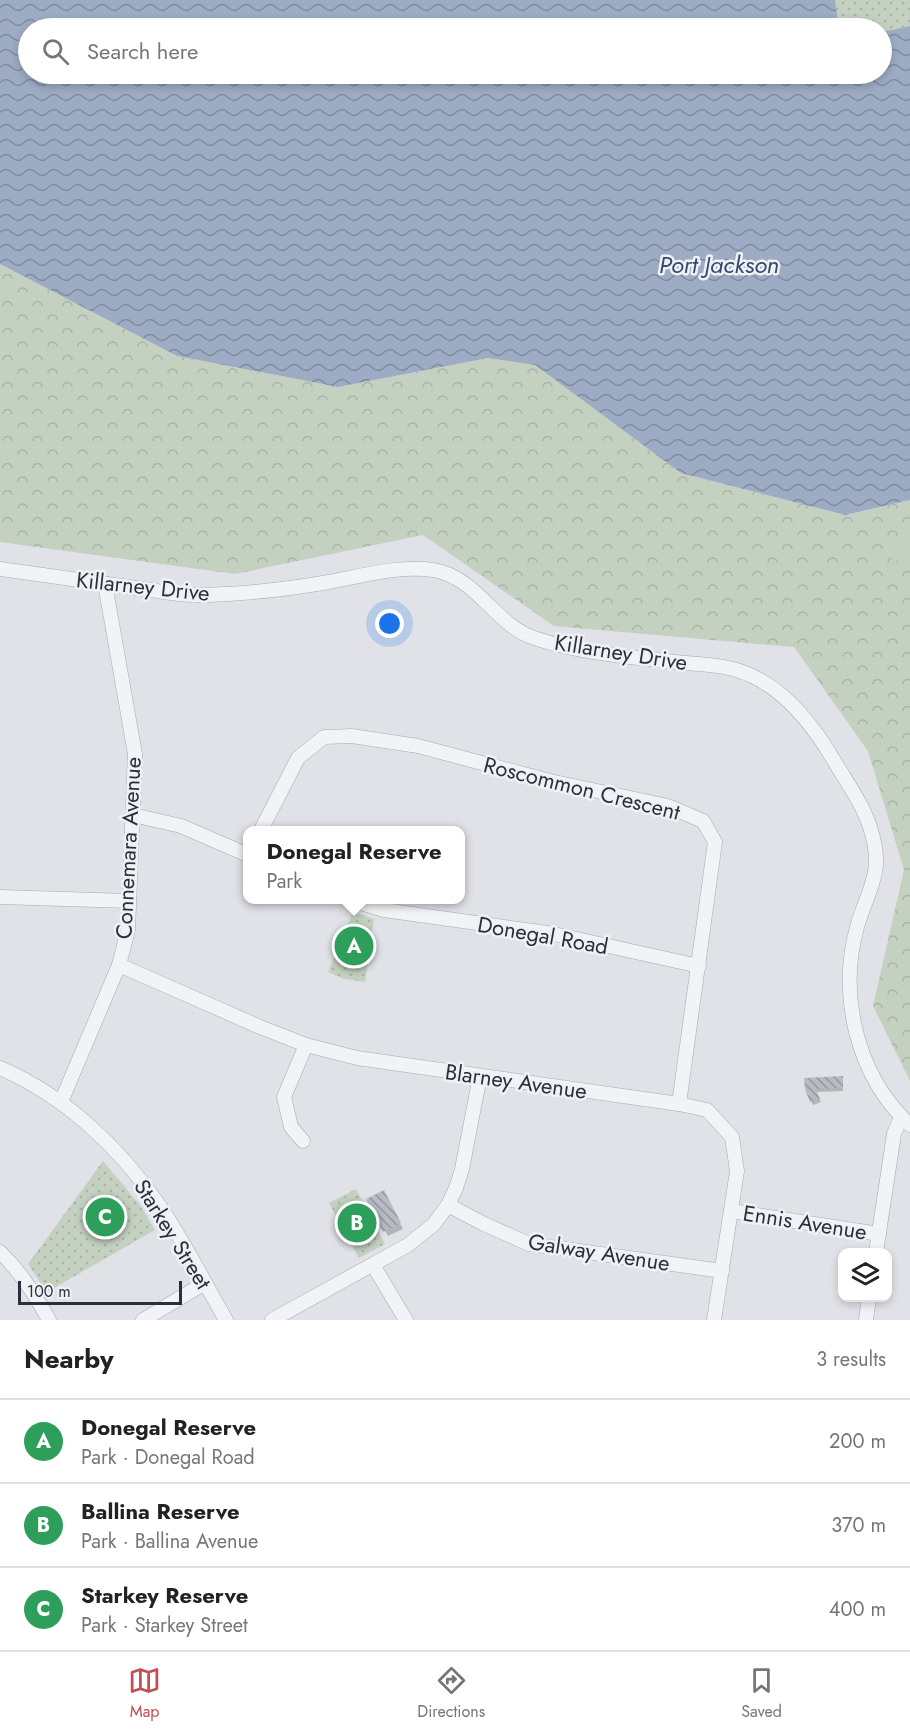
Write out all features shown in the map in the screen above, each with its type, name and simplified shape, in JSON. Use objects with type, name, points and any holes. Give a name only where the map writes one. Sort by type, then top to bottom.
[{"type":"street","name":"Killarney Drive","points":[[0,569],[192,595],[288,589],[406,569],[434,570],[455,577],[474,590],[509,623],[529,636],[553,644],[617,656],[735,669],[760,680],[781,694],[810,725],[824,743],[867,817],[875,843],[876,876],[857,927],[850,968],[851,1010],[862,1053],[881,1091],[906,1121]]},
{"type":"street","name":"Connemara Avenue","points":[[61,1102],[119,965],[128,930],[135,754],[105,584]]},
{"type":"street","name":"Roscommon Crescent","points":[[264,826],[298,758],[324,737],[352,736],[418,746],[550,781],[668,806],[703,820],[715,842],[679,1104]]},
{"type":"street","points":[[133,815],[181,826],[243,853]]},
{"type":"street","points":[[0,897],[129,901]]},
{"type":"street","name":"Donegal Road","points":[[364,904],[384,910],[554,934],[699,966]]},
{"type":"street","name":"Blarney Avenue","points":[[119,965],[306,1045],[357,1058],[679,1104],[707,1110],[732,1137],[737,1171],[714,1320]]},
{"type":"street","points":[[303,1141],[291,1127],[284,1097],[306,1045]]},
{"type":"street","name":"Starkey Street","points":[[0,1068],[61,1102],[100,1135],[134,1171],[160,1206],[226,1320]]},
{"type":"street","points":[[272,1320],[422,1235],[434,1224],[448,1205],[462,1169],[480,1076]]},
{"type":"street","points":[[877,1248],[894,1134],[906,1121]]},
{"type":"street","name":"Galway Avenue","points":[[448,1205],[483,1224],[529,1244],[722,1271]]},
{"type":"street","name":"Ennis Avenue","points":[[731,1211],[879,1234]]},
{"type":"street","points":[[0,1252],[11,1262],[32,1290],[49,1320]]},
{"type":"street","points":[[373,1264],[406,1320]]},
{"type":"street","points":[[143,1320],[205,1283]]},
{"type":"street","points":[[866,1320],[868,1302]]},
{"type":"green space","points":[[835,0],[910,0],[910,26],[892,30],[892,18],[837,18]]},
{"type":"green space","points":[[0,264],[177,356],[338,387],[488,358],[535,365],[681,473],[845,515],[910,500],[910,534],[884,540],[892,561],[910,560],[910,1081],[873,1006],[904,870],[868,751],[794,647],[554,626],[423,535],[235,574],[0,542]]},
{"type":"green space","points":[[910,534],[910,560],[892,562],[884,540]]},
{"type":"green space","points":[[353,912],[374,919],[365,982],[344,979],[328,972]]},
{"type":"green space","points":[[103,1161],[140,1205],[155,1230],[47,1292],[28,1264]]},
{"type":"green space","points":[[356,1189],[385,1244],[359,1258],[329,1203]]},
{"type":"water","name":"Port Jackson","points":[[0,0],[835,0],[837,18],[18,18],[18,84],[892,84],[892,30],[910,26],[910,500],[845,515],[681,473],[535,365],[488,358],[338,387],[177,356],[0,264]]},
{"type":"building","points":[[843,1076],[843,1088],[816,1089],[820,1099],[810,1102],[804,1078]]},
{"type":"building","points":[[384,1190],[401,1223],[383,1232],[366,1199]]},
{"type":"place","name":"Donegal Reserve","points":[[354,946]]},
{"type":"place","name":"Starkey Reserve","points":[[105,1217]]},
{"type":"place","name":"Ballina Reserve","points":[[357,1223]]}]
